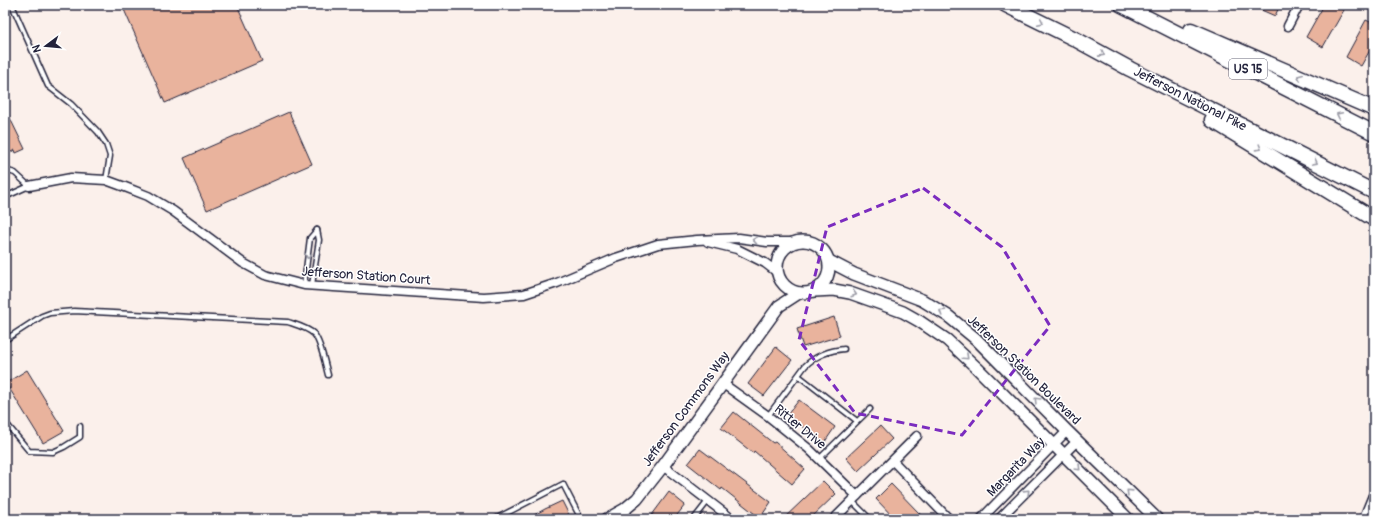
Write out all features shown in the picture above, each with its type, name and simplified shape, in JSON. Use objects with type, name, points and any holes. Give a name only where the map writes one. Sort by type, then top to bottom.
[{"type":"highway","name":"Jefferson National Pike","points":[[1006,5],[1374,192]]},
{"type":"highway","name":"US 15","points":[[1122,5],[1374,133]]},
{"type":"highway","points":[[1132,5],[1374,109]]},
{"type":"highway","points":[[1130,69],[1374,219]]},
{"type":"street","points":[[1288,26],[1299,5]]},
{"type":"street","name":"Jefferson Station Court","points":[[29,186],[70,178],[106,180],[148,196],[173,212],[243,263],[265,275],[308,285],[484,297],[524,294],[557,283],[616,258],[658,244],[739,238],[767,242],[794,242]]},
{"type":"street","name":"Jefferson Station Court","points":[[697,240],[738,249],[765,263],[778,273]]},
{"type":"street","points":[[803,240],[817,244],[823,249],[829,261],[830,270],[822,286],[807,293],[799,293],[787,288],[778,273],[777,265],[782,251],[794,242],[803,240]]},
{"type":"street","name":"Jefferson Station Boulevard","points":[[829,261],[854,274],[922,300],[948,316],[976,339],[1157,519]]},
{"type":"street","name":"Jefferson Commons Way","points":[[779,306],[783,283]]},
{"type":"street","points":[[815,290],[834,290],[850,293],[903,312],[947,340],[1065,455],[1128,519]]},
{"type":"street","name":"Jefferson Commons Way","points":[[607,519],[625,509],[637,499],[663,466],[779,306],[799,293]]},
{"type":"street","name":"Ritter Drive","points":[[722,383],[768,416],[820,458],[855,498]]},
{"type":"street","name":"Margarita Way","points":[[981,519],[1067,431]]},
{"type":"street","points":[[834,519],[894,461],[917,436]]},
{"type":"street","name":"Margarita Way","points":[[999,519],[1065,455],[1077,441]]},
{"type":"street","points":[[894,461],[949,519]]},
{"type":"street","points":[[663,466],[732,519]]},
{"type":"street","points":[[1365,519],[1374,497]]},
{"type":"lane","points":[[12,5],[48,86],[71,104],[98,132],[106,144],[110,156],[106,180]]},
{"type":"lane","points":[[5,170],[15,172],[29,186],[5,197]]},
{"type":"lane","points":[[317,230],[319,240],[308,285],[310,238],[317,230]]},
{"type":"lane","points":[[5,340],[42,316],[50,313],[74,311],[288,322],[297,325],[315,335],[328,374]]},
{"type":"lane","points":[[768,416],[805,366],[812,360],[837,350],[844,349]]},
{"type":"lane","points":[[799,376],[857,421]]},
{"type":"lane","points":[[820,458],[870,409]]},
{"type":"lane","points":[[5,422],[29,450],[53,452],[64,448],[80,437],[80,426]]},
{"type":"lane","points":[[495,519],[562,484],[580,519]]},
{"type":"lane","points":[[855,498],[870,519]]},
{"type":"lane","points":[[694,519],[708,501]]},
{"type":"highlighted area","points":[[923,188],[1002,247],[1050,326],[962,435],[855,413],[799,340],[827,227]]},
{"type":"building","points":[[122,5],[237,5],[262,61],[165,103]]},
{"type":"building","points":[[1250,5],[1280,5],[1275,16]]},
{"type":"building","points":[[1324,5],[1336,5],[1344,10],[1323,47],[1306,37]]},
{"type":"building","points":[[1366,20],[1374,24],[1374,43],[1361,66],[1346,57]]},
{"type":"building","points":[[5,108],[25,149],[16,153],[15,150],[5,155]]},
{"type":"building","points":[[289,112],[312,164],[207,210],[184,158]]},
{"type":"building","points":[[834,317],[840,336],[803,347],[797,329]]},
{"type":"building","points":[[776,347],[792,360],[764,396],[748,384]]},
{"type":"building","points":[[27,370],[64,431],[43,443],[6,383]]},
{"type":"building","points":[[799,400],[835,427],[824,443],[787,415]]},
{"type":"building","points":[[734,412],[773,443],[775,442],[805,469],[792,484],[754,451],[753,453],[721,428]]},
{"type":"building","points":[[880,426],[892,439],[858,471],[846,458]]},
{"type":"building","points":[[700,449],[771,502],[760,518],[722,488],[721,490],[688,464]]},
{"type":"building","points":[[823,481],[836,494],[810,519],[783,519]]},
{"type":"building","points":[[891,484],[925,519],[895,519],[876,499]]},
{"type":"building","points":[[669,492],[685,505],[674,519],[649,519]]},
{"type":"building","points":[[562,501],[571,519],[527,519],[545,509]]}]
